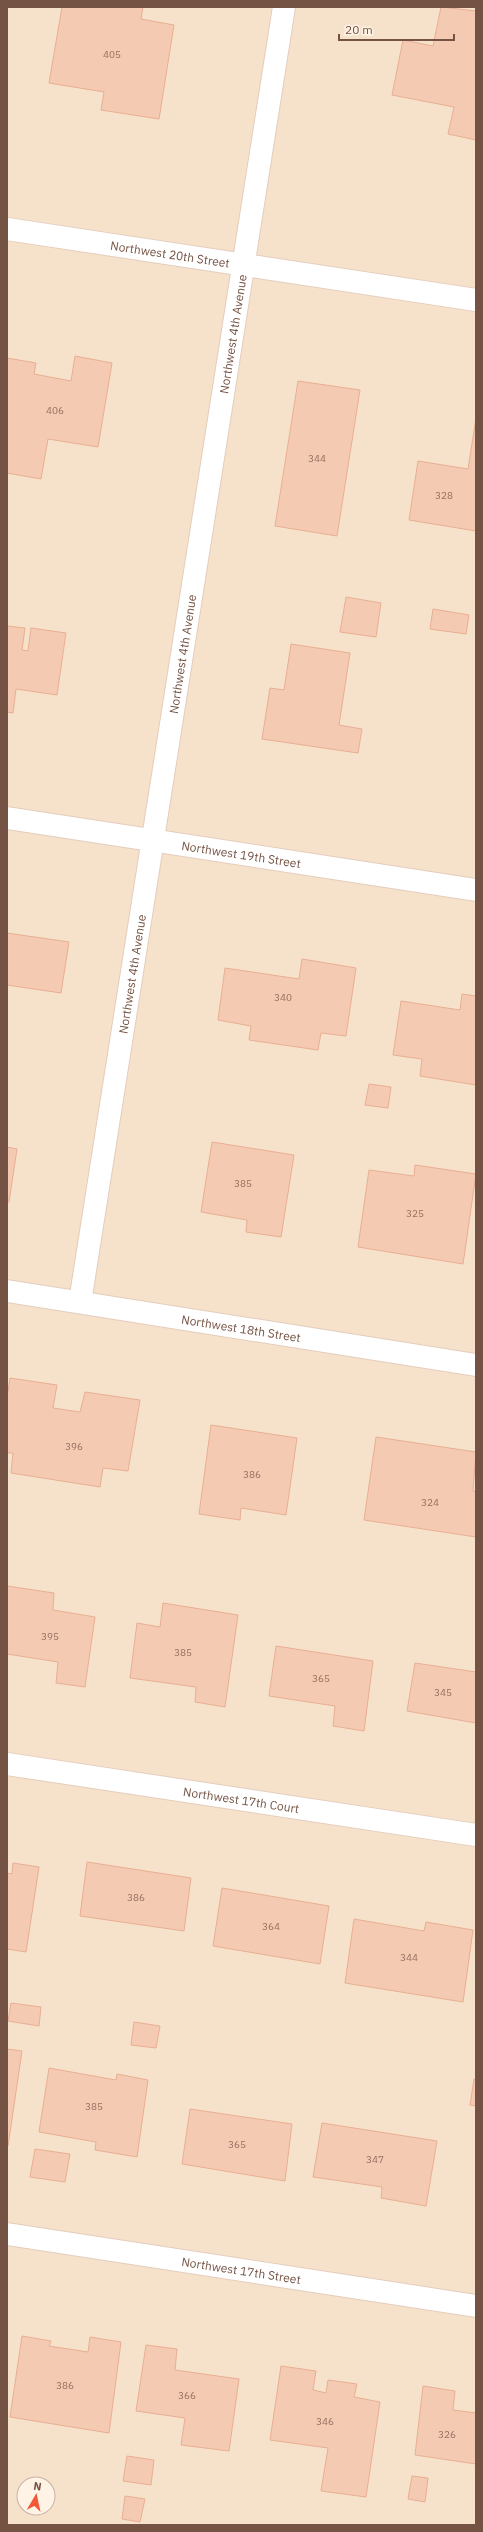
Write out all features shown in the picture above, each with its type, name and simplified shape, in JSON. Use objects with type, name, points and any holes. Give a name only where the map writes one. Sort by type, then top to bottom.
[{"type":"street","name":"Northwest 4th Avenue","points":[[80,1302],[284,7]]},
{"type":"street","name":"Northwest 20th Street","points":[[7,229],[476,300]]},
{"type":"street","name":"Northwest 19th Street","points":[[7,818],[153,839],[476,890]]},
{"type":"street","name":"Northwest 18th Street","points":[[7,1291],[476,1365]]},
{"type":"street","name":"Northwest 17th Court","points":[[7,1764],[476,1835]]},
{"type":"street","name":"Northwest 17th Street","points":[[7,2234],[476,2306]]},
{"type":"shaded area","points":[[7,7],[476,7],[476,2525],[7,2525]]},
{"type":"building","points":[[62,7],[143,7],[141,19],[174,25],[159,119],[101,110],[104,92],[49,83]]},
{"type":"building","points":[[441,7],[476,11],[476,140],[448,134],[454,107],[392,95],[403,40],[433,46]]},
{"type":"building","points":[[75,356],[112,363],[98,447],[48,439],[41,479],[7,473],[7,358],[36,363],[34,374],[71,381]]},
{"type":"building","points":[[298,381],[360,390],[337,536],[275,526]]},
{"type":"building","points":[[476,418],[476,531],[409,520],[418,461],[468,469]]},
{"type":"building","points":[[346,597],[381,603],[376,637],[340,632]]},
{"type":"building","points":[[433,609],[469,615],[466,634],[430,629]]},
{"type":"building","points":[[7,626],[25,628],[22,650],[28,651],[31,628],[66,633],[57,695],[16,689],[13,713],[7,712]]},
{"type":"building","points":[[291,644],[350,653],[339,725],[362,729],[358,753],[262,739],[270,688],[284,690]]},
{"type":"building","points":[[7,933],[69,942],[61,993],[7,985]]},
{"type":"building","points":[[302,959],[356,968],[346,1036],[321,1033],[318,1050],[249,1040],[251,1026],[218,1020],[225,968],[299,979]]},
{"type":"building","points":[[462,994],[476,996],[476,1085],[420,1076],[422,1059],[393,1055],[401,1001],[460,1010]]},
{"type":"building","points":[[369,1084],[391,1087],[388,1108],[365,1105]]},
{"type":"building","points":[[212,1142],[294,1155],[281,1237],[246,1232],[247,1220],[201,1212]]},
{"type":"building","points":[[7,1147],[17,1149],[9,1202],[7,1202]]},
{"type":"building","points":[[415,1165],[476,1174],[463,1264],[358,1247],[369,1170],[414,1176]]},
{"type":"building","points":[[10,1378],[57,1385],[53,1408],[80,1412],[85,1392],[140,1400],[128,1471],[103,1468],[100,1487],[11,1473],[13,1453],[7,1453],[7,1398]]},
{"type":"building","points":[[211,1425],[297,1438],[286,1515],[241,1508],[240,1520],[199,1514]]},
{"type":"building","points":[[376,1437],[476,1452],[473,1491],[476,1492],[476,1537],[364,1520]]},
{"type":"building","points":[[7,1586],[54,1593],[53,1610],[95,1617],[85,1687],[56,1683],[58,1662],[7,1654]]},
{"type":"building","points":[[163,1603],[238,1615],[225,1707],[195,1702],[196,1687],[130,1678],[137,1623],[160,1627]]},
{"type":"building","points":[[276,1646],[373,1661],[364,1731],[333,1726],[335,1706],[269,1696]]},
{"type":"building","points":[[415,1663],[476,1672],[476,1723],[407,1711]]},
{"type":"building","points":[[87,1862],[191,1878],[184,1931],[80,1916]]},
{"type":"building","points":[[13,1863],[39,1867],[26,1952],[7,1949],[7,1873],[12,1874]]},
{"type":"building","points":[[222,1888],[329,1906],[320,1964],[213,1946]]},
{"type":"building","points":[[354,1919],[424,1931],[426,1922],[473,1930],[463,2002],[345,1983]]},
{"type":"building","points":[[11,2003],[41,2007],[39,2026],[8,2021]]},
{"type":"building","points":[[134,2022],[160,2026],[156,2048],[131,2045]]},
{"type":"building","points":[[7,2049],[22,2051],[8,2146],[7,2146]]},
{"type":"building","points":[[49,2068],[116,2080],[117,2074],[148,2080],[137,2157],[95,2150],[96,2142],[39,2132]]},
{"type":"building","points":[[474,2079],[476,2079],[476,2106],[470,2105]]},
{"type":"building","points":[[190,2109],[292,2124],[285,2181],[182,2164]]},
{"type":"building","points":[[322,2123],[437,2141],[426,2206],[381,2198],[382,2187],[313,2177]]},
{"type":"building","points":[[35,2149],[70,2154],[65,2182],[30,2177]]},
{"type":"building","points":[[22,2336],[51,2341],[49,2346],[88,2352],[90,2337],[121,2342],[109,2433],[10,2417]]},
{"type":"building","points":[[146,2345],[177,2349],[175,2370],[239,2379],[229,2451],[181,2445],[185,2418],[136,2411]]},
{"type":"building","points":[[281,2366],[316,2371],[313,2390],[326,2393],[328,2380],[357,2384],[354,2397],[380,2402],[366,2497],[321,2491],[328,2448],[270,2440]]},
{"type":"building","points":[[423,2386],[455,2391],[453,2410],[476,2413],[476,2464],[415,2455]]},
{"type":"building","points":[[127,2456],[154,2460],[151,2485],[123,2481]]},
{"type":"building","points":[[412,2476],[428,2478],[425,2502],[408,2499]]},
{"type":"building","points":[[125,2496],[145,2499],[140,2522],[122,2519]]}]
